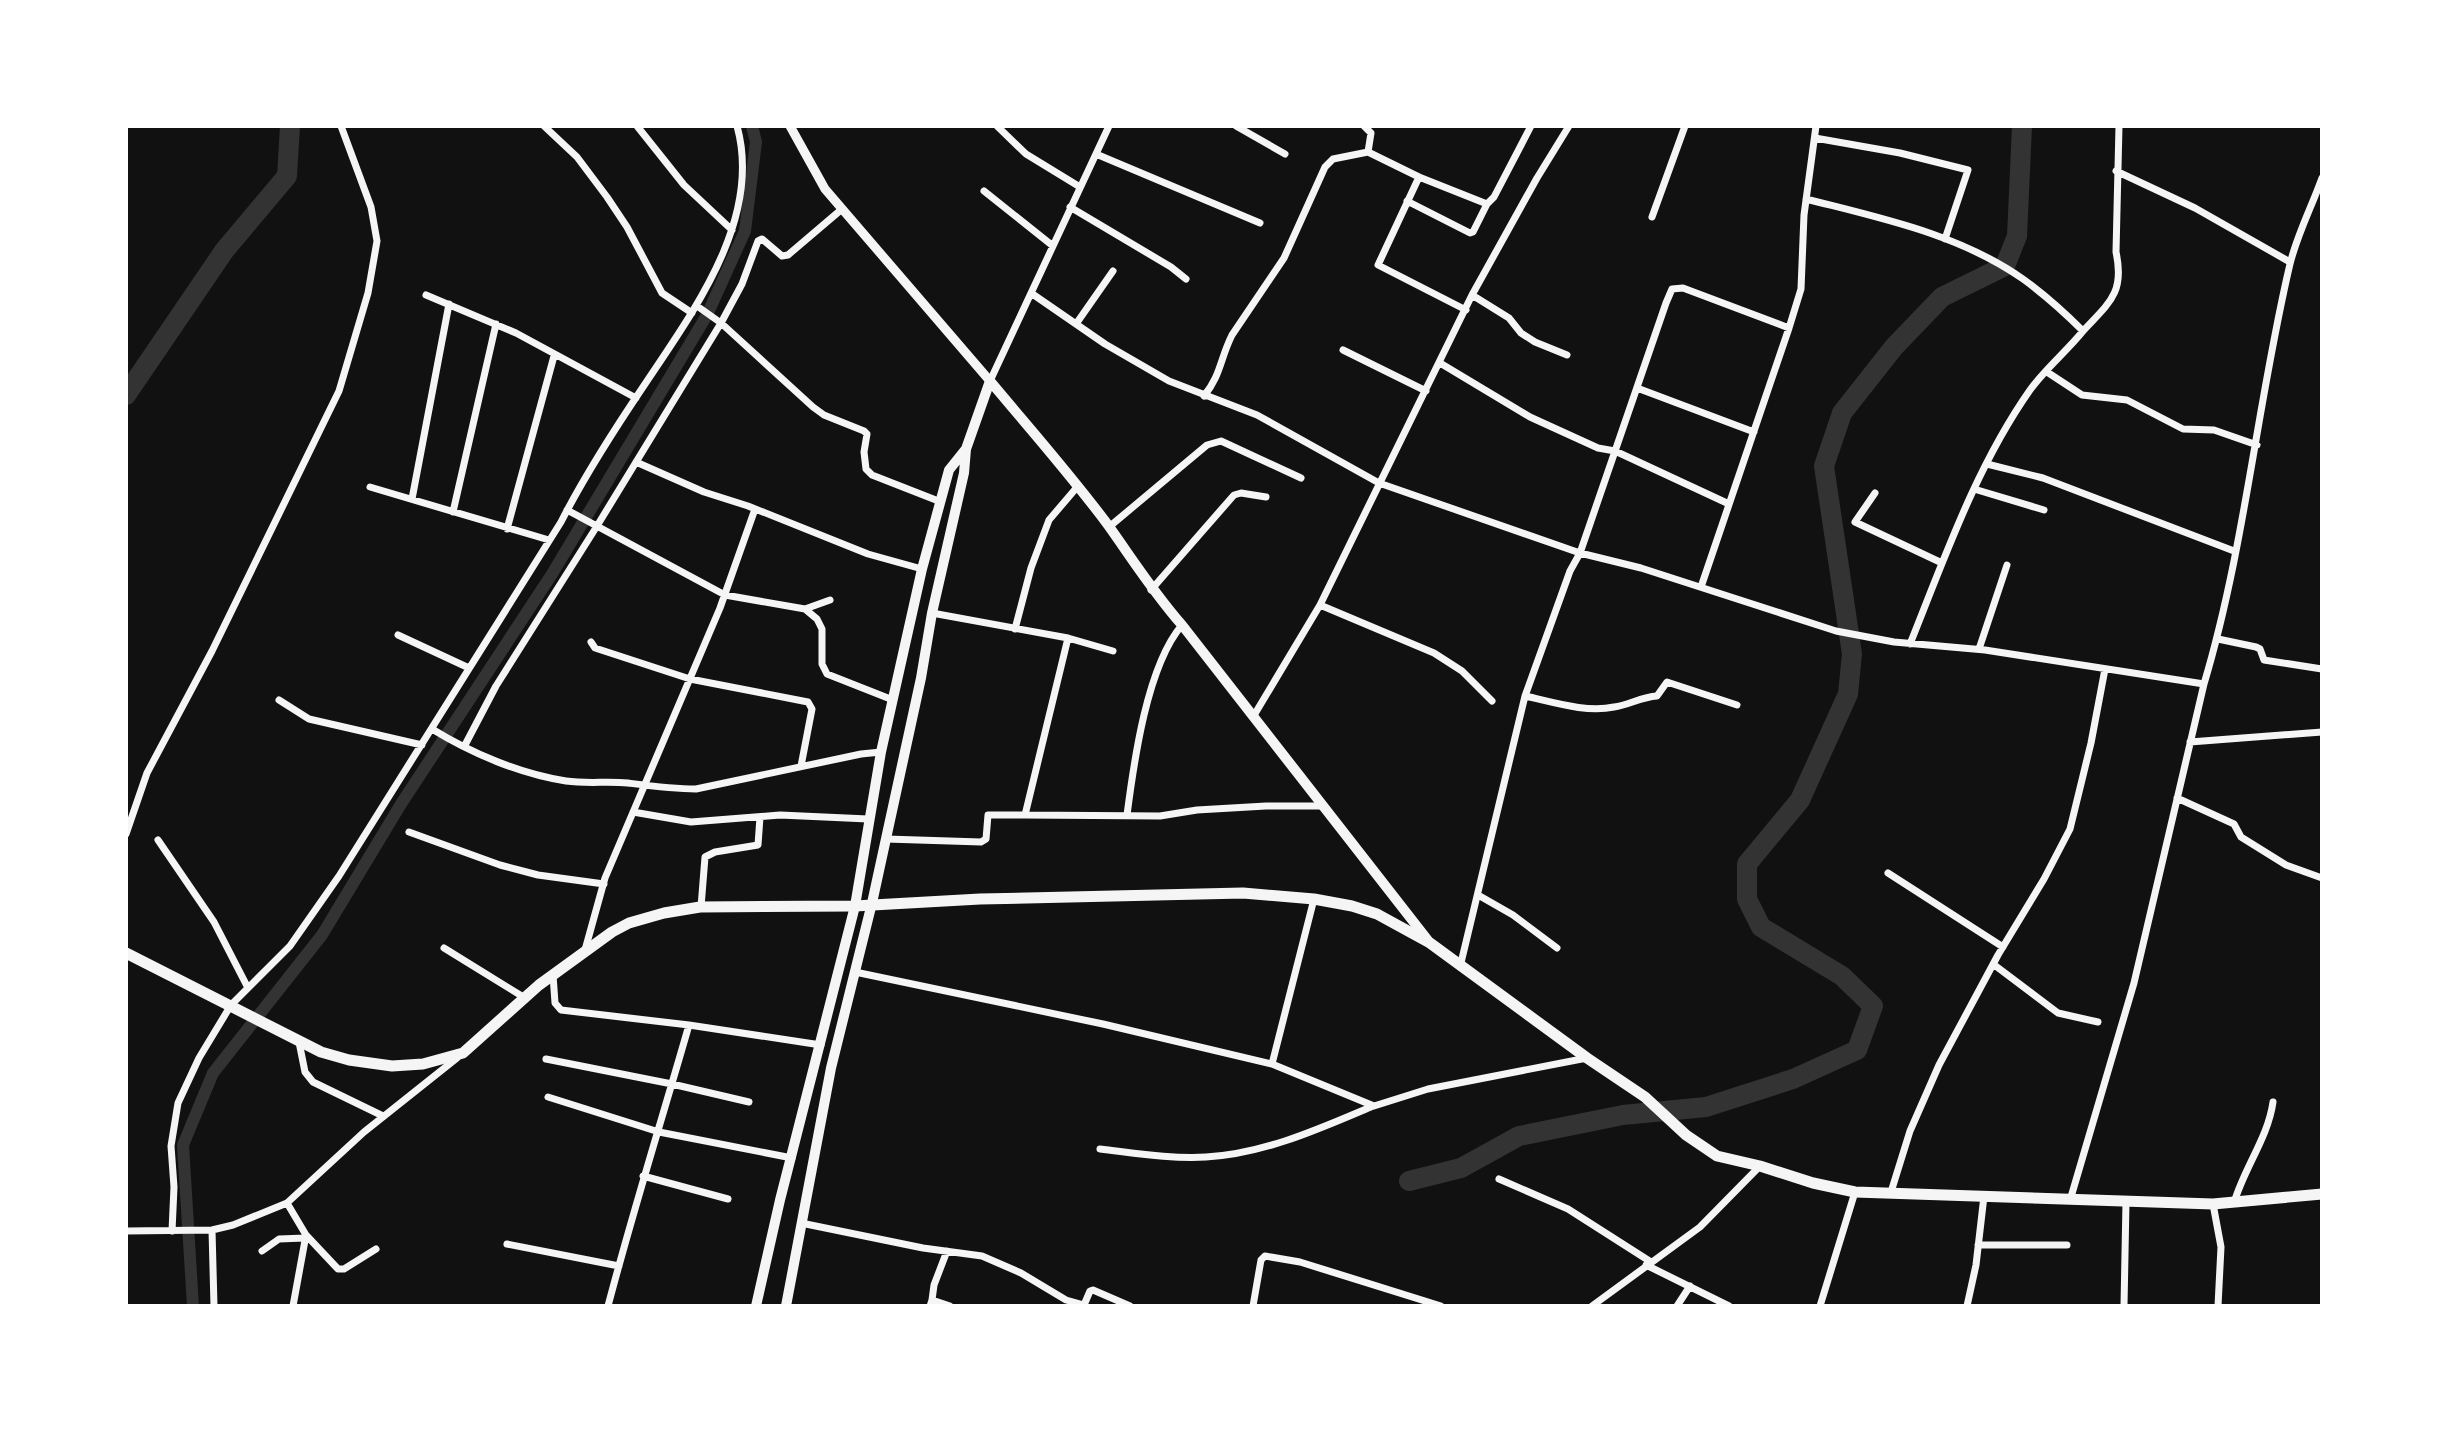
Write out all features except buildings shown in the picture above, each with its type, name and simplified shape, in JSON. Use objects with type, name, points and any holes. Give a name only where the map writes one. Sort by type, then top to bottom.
[{"type":"highway","points":[[126,953],[321,1052],[349,1060],[392,1066],[423,1064],[463,1053],[525,998],[585,952],[629,923],[664,913],[701,907],[855,906],[872,903],[1243,893],[1314,899],[1377,914],[1430,943],[1645,1097],[1686,1135],[1717,1156],[1855,1192],[2213,1204],[2322,1194]]},
{"type":"main road","points":[[790,126],[825,189],[1078,486],[1151,590],[1182,625],[1430,943]]},
{"type":"main road","points":[[786,1306],[831,1068],[886,839],[964,473],[966,449],[990,381]]},
{"type":"main road","points":[[756,1306],[855,906],[881,752],[922,569],[949,470],[966,449]]},
{"type":"street","points":[[126,834],[147,773],[212,651],[343,377],[368,293],[377,241],[371,207],[341,126]]},
{"type":"street","points":[[544,126],[577,157],[607,197],[627,227],[662,293],[718,321],[824,415],[864,431],[867,434],[864,452],[866,469],[872,475],[941,502]]},
{"type":"street","points":[[637,126],[684,185],[732,230]]},
{"type":"street","points":[[176,1232],[171,1146],[178,1103],[199,1058],[231,1005],[290,946],[339,876],[422,745],[435,731],[469,668],[569,511],[579,486],[697,309],[732,230],[738,208],[742,143],[737,126]]},
{"type":"street","points":[[997,126],[1026,154],[1080,187]]},
{"type":"street","points":[[990,381],[1109,126]]},
{"type":"street","points":[[1236,126],[1285,154]]},
{"type":"street","points":[[1364,126],[1371,133],[1368,152]]},
{"type":"street","points":[[1407,201],[1473,232],[1531,126]]},
{"type":"street","points":[[1253,717],[1320,605],[1472,295],[1569,126]]},
{"type":"street","points":[[1652,217],[1685,126]]},
{"type":"street","points":[[1701,587],[1801,289],[1806,199],[1816,126]]},
{"type":"street","points":[[1910,644],[1942,563],[1987,464],[2031,389],[2110,301],[2119,283],[2116,171],[2119,126]]},
{"type":"street","points":[[1815,138],[1900,153],[1968,170],[1945,239]]},
{"type":"street","points":[[1204,396],[1220,373],[1232,335],[1284,258],[1325,167],[1333,159],[1368,152],[1419,177],[1487,204]]},
{"type":"street","points":[[1096,154],[1260,223]]},
{"type":"street","points":[[2116,171],[2195,208],[2290,262]]},
{"type":"street","points":[[1419,177],[1378,265],[1466,310]]},
{"type":"street","points":[[2071,1197],[2134,983],[2204,684],[2218,639],[2290,262],[2322,178]]},
{"type":"street","points":[[984,191],[1053,246]]},
{"type":"street","points":[[1806,199],[1945,239],[1987,258],[2011,271],[2058,306],[2083,331]]},
{"type":"street","points":[[1070,207],[1186,279]]},
{"type":"street","points":[[464,745],[496,686],[636,462],[742,284],[760,239],[782,256],[788,255],[842,209]]},
{"type":"street","points":[[1076,324],[1113,271]]},
{"type":"street","points":[[1460,967],[1525,696],[1570,571],[1580,553],[1672,289],[1683,288],[1789,328]]},
{"type":"street","points":[[1031,293],[1169,381],[1257,415],[1379,483],[1580,553],[1701,587],[1836,631],[1910,644],[1979,649],[2204,684]]},
{"type":"street","points":[[426,295],[496,324],[636,398]]},
{"type":"street","points":[[1472,295],[1509,318],[1521,333],[1535,342],[1567,355]]},
{"type":"street","points":[[412,499],[449,304]]},
{"type":"street","points":[[453,512],[496,324]]},
{"type":"street","points":[[1343,350],[1426,391]]},
{"type":"street","points":[[507,529],[554,356]]},
{"type":"street","points":[[1440,363],[1530,417],[1601,449],[1615,451],[1729,504]]},
{"type":"street","points":[[2047,372],[2082,395],[2127,400],[2183,429],[2214,430],[2257,445]]},
{"type":"street","points":[[1637,388],[1754,432]]},
{"type":"street","points":[[1109,527],[1207,445],[1221,441],[1301,478]]},
{"type":"street","points":[[636,462],[704,492],[868,554],[922,569]]},
{"type":"street","points":[[1987,464],[2043,478],[2234,551]]},
{"type":"street","points":[[1015,629],[1031,568],[1049,520],[1078,486]]},
{"type":"street","points":[[370,487],[549,540]]},
{"type":"street","points":[[1974,489],[2044,510]]},
{"type":"street","points":[[1151,590],[1234,495],[1241,493],[1266,497]]},
{"type":"street","points":[[1875,493],[1855,522],[1942,563]]},
{"type":"street","points":[[585,952],[604,884],[725,595],[755,509]]},
{"type":"street","points":[[569,511],[725,595],[805,609],[830,600]]},
{"type":"street","points":[[1979,649],[2007,565]]},
{"type":"street","points":[[1320,605],[1434,653],[1462,671],[1492,701]]},
{"type":"street","points":[[805,609],[817,619],[822,629],[822,664],[827,674],[893,700]]},
{"type":"street","points":[[932,613],[1068,638],[1113,651]]},
{"type":"street","points":[[1127,815],[1134,761],[1145,715],[1159,667],[1174,634],[1182,625]]},
{"type":"street","points":[[398,635],[469,668]]},
{"type":"street","points":[[1025,815],[1068,638]]},
{"type":"street","points":[[2218,639],[2256,647],[2264,660],[2322,669]]},
{"type":"street","points":[[591,642],[595,648],[690,679],[808,702],[812,709],[801,766]]},
{"type":"street","points":[[1891,1192],[1910,1131],[1933,1078],[2070,829],[2105,669]]},
{"type":"street","points":[[1525,696],[1577,706],[1612,708],[1642,697],[1657,696],[1667,682],[1737,705]]},
{"type":"street","points":[[279,700],[309,719],[422,745]]},
{"type":"street","points":[[435,731],[539,776],[588,783],[625,782],[696,789],[881,752]]},
{"type":"street","points":[[2190,742],[2322,732]]},
{"type":"street","points":[[2177,798],[2234,824],[2241,837],[2286,865],[2322,878]]},
{"type":"street","points":[[886,839],[981,842],[986,839],[988,815],[1160,816],[1197,810],[1325,806]]},
{"type":"street","points":[[633,812],[691,822],[760,817],[868,819]]},
{"type":"street","points":[[701,907],[705,857],[715,852],[758,845],[760,817]]},
{"type":"street","points":[[409,832],[500,865],[538,875],[604,884]]},
{"type":"street","points":[[158,840],[214,922],[248,988]]},
{"type":"street","points":[[1888,873],[2003,947]]},
{"type":"street","points":[[1478,895],[1513,915],[1557,948]]},
{"type":"street","points":[[1272,1064],[1314,899]]},
{"type":"street","points":[[444,948],[525,998]]},
{"type":"street","points":[[1993,964],[2058,1013],[2098,1022]]},
{"type":"street","points":[[855,972],[1103,1024],[1272,1064],[1374,1106]]},
{"type":"street","points":[[553,975],[555,1003],[561,1010],[821,1045]]},
{"type":"street","points":[[608,1306],[689,1025]]},
{"type":"street","points":[[299,1042],[305,1072],[313,1082],[383,1116]]},
{"type":"street","points":[[126,1231],[212,1230],[233,1225],[287,1203],[383,1116],[463,1053]]},
{"type":"street","points":[[1100,1149],[1176,1158],[1210,1157],[1266,1145],[1322,1128],[1374,1106],[1428,1089],[1587,1058]]},
{"type":"street","points":[[546,1059],[749,1102]]},
{"type":"street","points":[[548,1097],[659,1132],[792,1158]]},
{"type":"street","points":[[2234,1203],[2240,1182],[2270,1122],[2273,1102]]},
{"type":"street","points":[[1592,1306],[1700,1227],[1760,1166]]},
{"type":"street","points":[[643,1176],[728,1199]]},
{"type":"street","points":[[1499,1179],[1568,1209],[1648,1263],[1729,1306]]},
{"type":"street","points":[[1820,1306],[1855,1192]]},
{"type":"street","points":[[1967,1306],[1984,1196]]},
{"type":"street","points":[[2124,1306],[2126,1202]]},
{"type":"street","points":[[287,1203],[306,1236],[340,1270],[376,1249]]},
{"type":"street","points":[[2213,1204],[2221,1247],[2218,1306]]},
{"type":"street","points":[[801,1223],[982,1256],[1021,1273],[1066,1300],[1084,1306],[1093,1290],[1130,1306]]},
{"type":"street","points":[[212,1230],[214,1306]]},
{"type":"street","points":[[262,1251],[279,1239],[306,1236]]},
{"type":"street","points":[[293,1306],[306,1236]]},
{"type":"street","points":[[507,1244],[619,1266]]},
{"type":"street","points":[[1978,1245],[2067,1245]]},
{"type":"street","points":[[947,1251],[934,1285],[931,1303],[950,1306]]},
{"type":"street","points":[[1253,1306],[1261,1260],[1265,1256],[1300,1262],[1441,1306]]},
{"type":"street","points":[[1677,1306],[1690,1286]]},
{"type":"waterway","points":[[126,395],[224,251],[287,176],[290,126]]},
{"type":"waterway","points":[[193,1306],[183,1145],[213,1073],[322,935],[401,804],[552,574],[707,315],[745,231],[756,142],[752,126]]},
{"type":"waterway","points":[[1409,1181],[1461,1168],[1519,1136],[1623,1115],[1706,1107],[1793,1079],[1857,1050],[1873,1006],[1842,976],[1761,927],[1747,899],[1747,864],[1800,800],[1848,694],[1852,654],[1824,466],[1842,413],[1894,347],[1942,297],[2005,266],[2017,236],[2022,126]]}]
